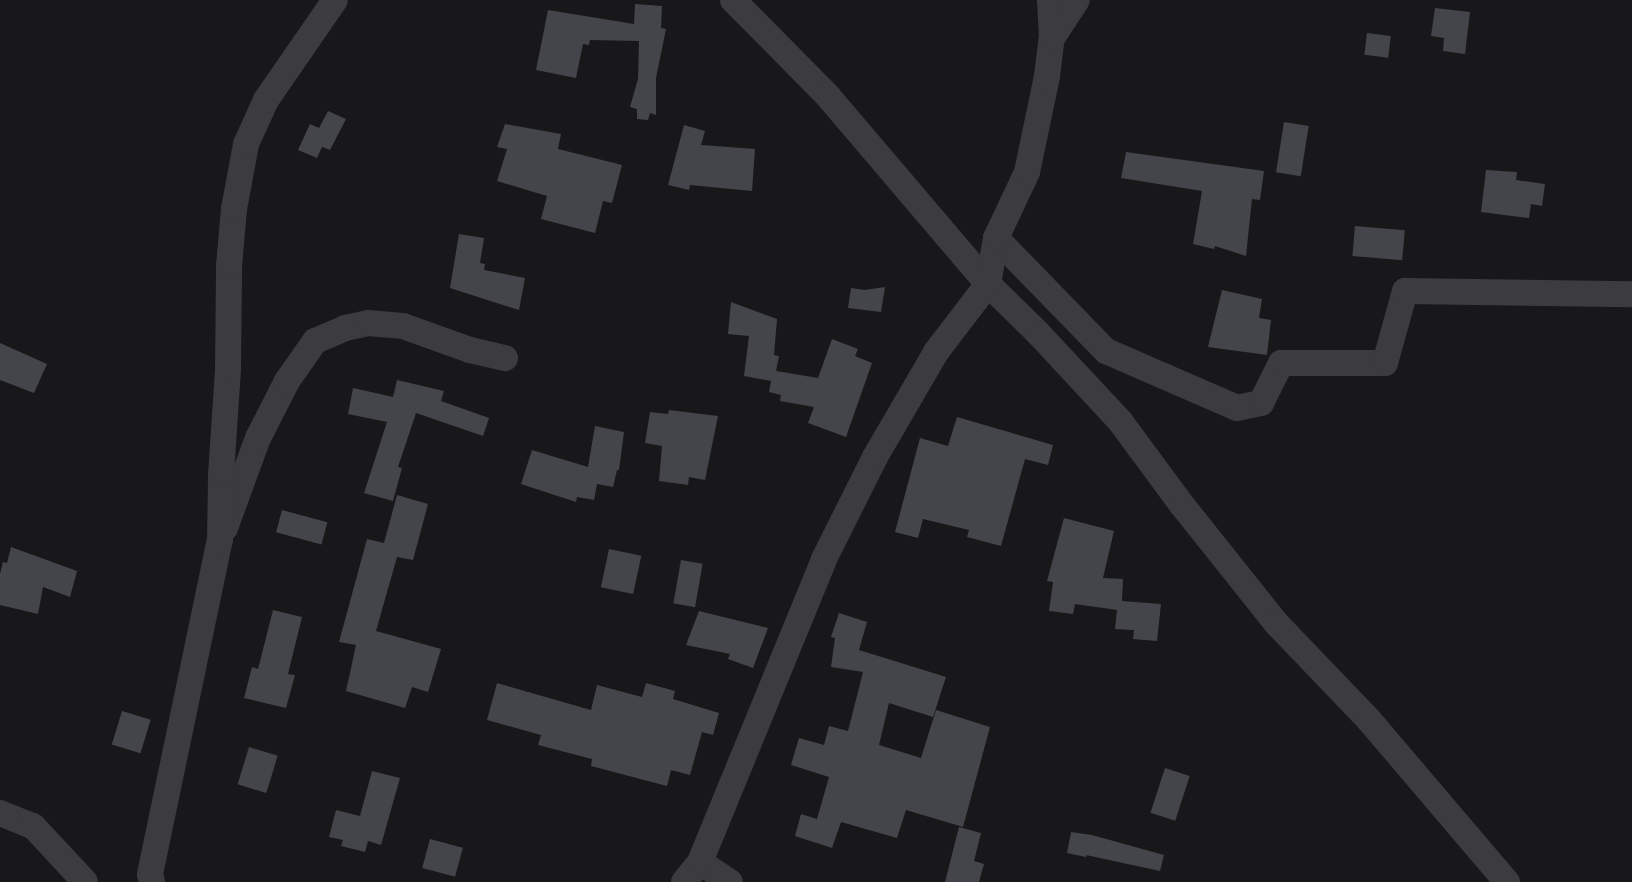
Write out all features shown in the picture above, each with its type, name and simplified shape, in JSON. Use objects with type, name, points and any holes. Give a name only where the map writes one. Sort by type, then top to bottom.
[{"type":"street","points":[[220,540],[220,475],[228,369],[229,266],[234,208],[246,144],[266,100],[335,0]]},
{"type":"street","points":[[733,0],[827,95],[988,284],[1038,333],[1120,421],[1182,505],[1277,624],[1369,720],[1507,882]]},
{"type":"street","points":[[684,882],[700,862],[824,559],[870,467],[936,352],[988,284],[996,238],[1027,172],[1047,76],[1052,38],[1050,0]]},
{"type":"street","points":[[1052,38],[1077,0]]},
{"type":"street","points":[[996,238],[1106,351],[1237,408],[1261,403],[1281,363],[1384,363],[1406,291],[1632,294]]},
{"type":"street","points":[[148,879],[220,540],[258,438],[287,381],[315,341],[345,328],[368,323],[403,326],[470,350],[505,358]]},
{"type":"street","points":[[0,813],[33,826],[85,882]]},
{"type":"street","points":[[700,862],[730,882]]},
{"type":"building","points":[[635,4],[662,6],[661,28],[666,29],[656,78],[656,115],[650,113],[648,120],[637,119],[637,109],[630,107],[638,79],[639,41],[590,40],[589,45],[583,44],[576,78],[536,70],[548,10],[634,24]]},
{"type":"building","points":[[1435,8],[1470,12],[1465,54],[1443,51],[1444,38],[1431,36]]},
{"type":"building","points":[[1367,33],[1391,36],[1388,58],[1364,55]]},
{"type":"building","points":[[328,111],[346,119],[330,150],[322,147],[317,158],[298,150],[310,124],[319,128]]},
{"type":"building","points":[[1284,122],[1309,126],[1301,176],[1276,172]]},
{"type":"building","points":[[505,124],[561,134],[558,149],[622,165],[612,203],[603,201],[595,233],[541,219],[547,196],[497,181],[507,149],[497,147]]},
{"type":"building","points":[[684,125],[705,131],[701,145],[755,149],[752,191],[690,185],[689,190],[668,185]]},
{"type":"building","points":[[1126,152],[1264,171],[1260,200],[1252,199],[1246,256],[1215,246],[1214,249],[1193,244],[1202,191],[1121,178]]},
{"type":"building","points":[[1486,170],[1517,172],[1516,180],[1545,184],[1542,206],[1531,204],[1529,218],[1481,212]]},
{"type":"building","points":[[1355,226],[1405,230],[1402,260],[1352,256]]},
{"type":"building","points":[[459,234],[484,238],[480,263],[485,264],[484,270],[525,278],[519,310],[450,288]]},
{"type":"building","points":[[885,287],[881,312],[848,308],[851,288],[865,290]]},
{"type":"building","points":[[1222,290],[1262,299],[1259,318],[1271,320],[1267,355],[1208,347]]},
{"type":"building","points":[[731,302],[777,319],[774,355],[779,356],[776,371],[818,378],[832,339],[858,349],[855,356],[872,363],[846,437],[808,423],[814,407],[780,401],[781,395],[769,392],[771,381],[744,376],[749,336],[728,334]]},
{"type":"building","points":[[0,343],[47,364],[34,393],[0,380]]},
{"type":"building","points":[[397,380],[444,391],[441,401],[489,418],[483,436],[416,413],[398,467],[402,468],[393,501],[364,493],[387,422],[348,414],[353,388],[393,397]]},
{"type":"building","points":[[669,410],[718,416],[705,480],[689,477],[688,485],[659,481],[662,446],[645,443],[650,412],[668,414]]},
{"type":"building","points":[[957,417],[1053,445],[1048,465],[1025,459],[1001,546],[967,537],[969,530],[923,519],[918,538],[895,532],[920,438],[948,446]]},
{"type":"building","points":[[595,426],[624,432],[619,470],[617,470],[613,487],[597,484],[594,500],[577,497],[576,502],[521,484],[532,450],[588,467]]},
{"type":"building","points":[[397,495],[428,504],[413,560],[397,557],[376,631],[441,649],[428,692],[412,687],[405,708],[346,691],[356,645],[339,642],[367,539],[384,543]]},
{"type":"building","points":[[282,510],[327,522],[321,544],[276,532]]},
{"type":"building","points":[[1064,518],[1114,531],[1103,578],[1123,579],[1122,601],[1161,604],[1157,641],[1133,639],[1134,630],[1115,629],[1117,610],[1075,604],[1073,614],[1049,611],[1053,582],[1047,581]]},
{"type":"building","points":[[11,547],[77,571],[70,597],[43,587],[38,614],[0,605],[0,574],[3,562],[7,563]]},
{"type":"building","points":[[609,549],[641,556],[633,594],[601,587]]},
{"type":"building","points":[[681,560],[703,564],[695,607],[673,603]]},
{"type":"building","points":[[273,610],[302,617],[288,674],[295,675],[286,708],[244,698],[252,667],[258,669]]},
{"type":"building","points":[[699,611],[768,628],[753,668],[728,659],[730,654],[686,645]]},
{"type":"building","points":[[839,613],[867,622],[859,650],[946,677],[933,717],[889,703],[879,745],[921,758],[936,710],[990,727],[963,827],[906,810],[897,838],[841,822],[832,848],[795,836],[801,814],[817,819],[829,777],[791,765],[799,738],[824,745],[829,726],[848,731],[863,672],[831,667],[835,638],[831,637]]},
{"type":"building","points":[[497,683],[591,710],[597,685],[642,697],[646,683],[675,691],[673,699],[719,713],[713,735],[702,732],[690,775],[671,770],[667,786],[591,766],[592,759],[538,745],[541,735],[487,720]]},
{"type":"building","points":[[122,711],[151,720],[140,753],[112,744]]},
{"type":"building","points":[[249,747],[278,756],[266,793],[238,784]]},
{"type":"building","points":[[1165,768],[1190,776],[1175,821],[1150,813]]},
{"type":"building","points":[[372,771],[400,778],[381,845],[368,841],[365,852],[341,846],[343,840],[329,837],[336,810],[360,816]]},
{"type":"building","points":[[959,827],[981,833],[974,861],[984,864],[979,882],[945,882]]},
{"type":"building","points":[[1071,832],[1092,835],[1164,855],[1160,871],[1067,853]]},
{"type":"building","points":[[430,839],[463,848],[455,877],[422,868]]}]
